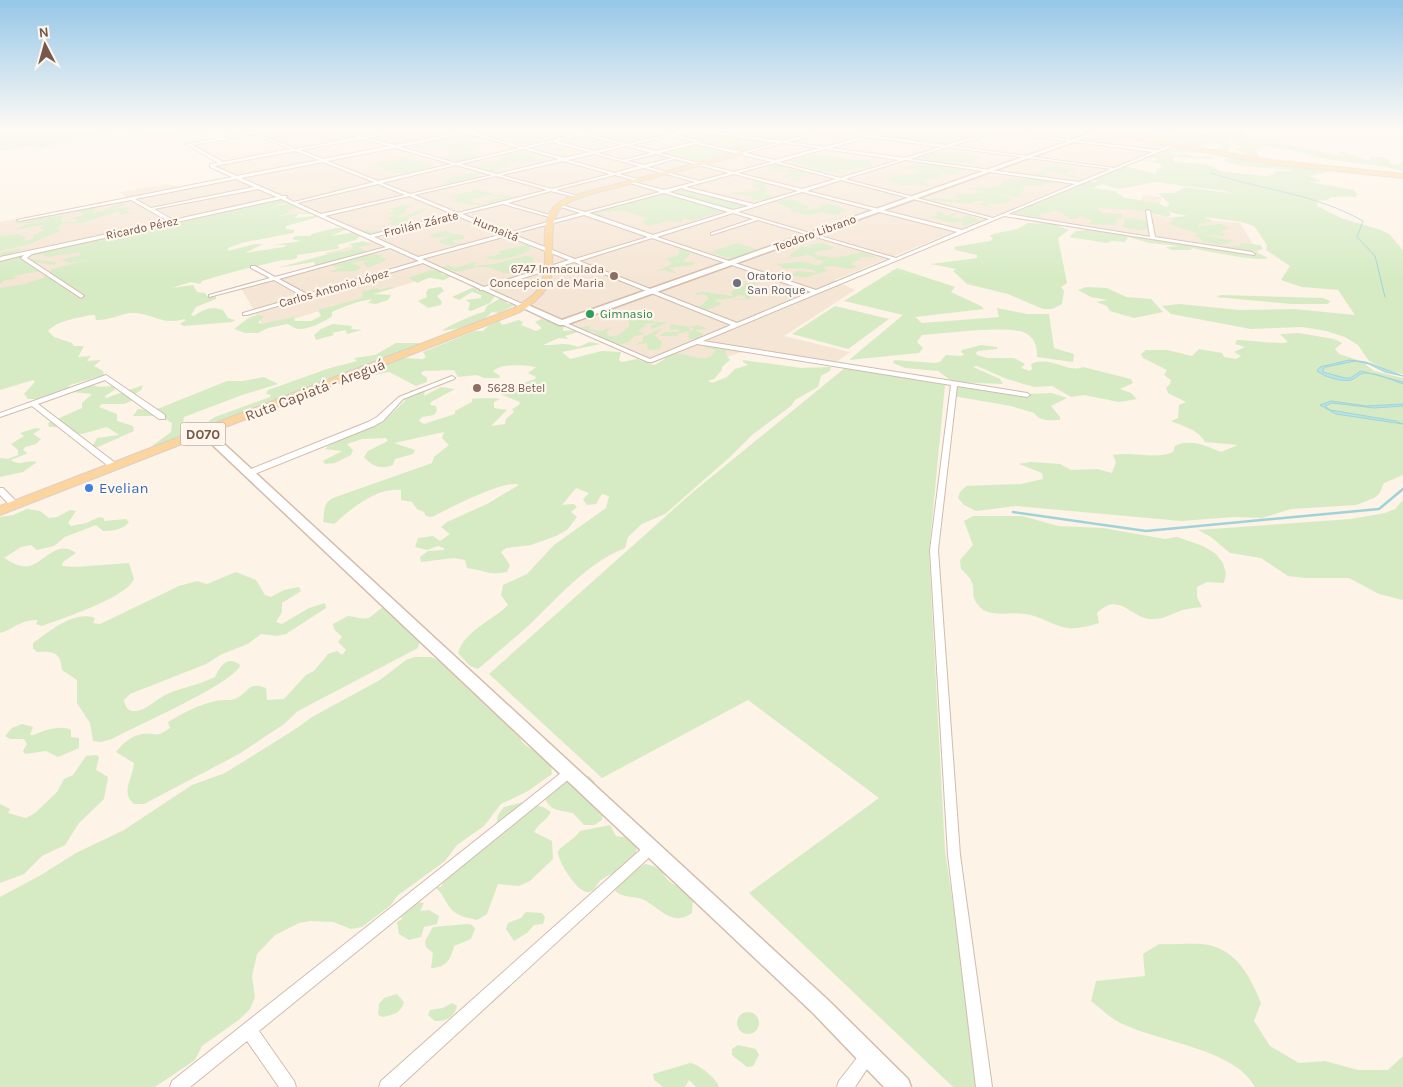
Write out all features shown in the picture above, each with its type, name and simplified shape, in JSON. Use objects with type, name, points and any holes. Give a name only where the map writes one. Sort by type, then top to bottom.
[{"type":"main road","points":[[551,220],[560,205],[576,197],[642,179]]},
{"type":"main road","name":"Teodoro Librano","points":[[562,323],[968,179]]},
{"type":"main road","name":"D070","points":[[524,307],[545,288],[548,280],[551,220]]},
{"type":"main road","points":[[524,307],[562,323]]},
{"type":"main road","name":"Ruta Capiatá - Areguá","points":[[0,511],[206,433],[524,307]]},
{"type":"main road","points":[[206,433],[821,1007],[900,1087]]},
{"type":"street","points":[[19,220],[223,179]]},
{"type":"street","points":[[243,179],[296,202],[368,238],[524,307]]},
{"type":"street","name":"Humaitá","points":[[371,179],[736,325]]},
{"type":"street","points":[[296,202],[393,179]]},
{"type":"street","points":[[322,215],[476,179]]},
{"type":"street","points":[[513,179],[576,197]]},
{"type":"street","name":"Froilán Zárate","points":[[368,238],[595,179]]},
{"type":"street","points":[[627,179],[895,259]]},
{"type":"street","points":[[688,179],[700,182]]},
{"type":"street","name":"Carlos Antonio López","points":[[245,314],[551,220],[586,214],[712,179]]},
{"type":"street","points":[[757,179],[962,232]]},
{"type":"street","points":[[482,289],[841,179],[994,219]]},
{"type":"street","points":[[1042,179],[1079,184]]},
{"type":"street","points":[[562,323],[650,362],[1091,179]]},
{"type":"street","points":[[150,209],[260,186]]},
{"type":"street","points":[[682,187],[752,206]]},
{"type":"street","name":"Ricardo Pérez","points":[[0,259],[285,197]]},
{"type":"street","points":[[131,198],[171,221]]},
{"type":"street","points":[[504,203],[551,220]]},
{"type":"street","points":[[560,205],[815,292]]},
{"type":"street","points":[[1148,212],[1153,239]]},
{"type":"street","points":[[1002,215],[1252,254]]},
{"type":"street","points":[[713,234],[758,218]]},
{"type":"street","points":[[211,296],[390,248]]},
{"type":"street","points":[[33,252],[24,258],[81,296]]},
{"type":"street","points":[[253,267],[306,296]]},
{"type":"street","points":[[696,342],[1026,395]]},
{"type":"street","points":[[0,414],[106,376],[162,417]]},
{"type":"street","points":[[249,473],[380,420],[401,398],[452,378]]},
{"type":"street","points":[[954,384],[934,550],[954,856],[984,1087]]},
{"type":"street","points":[[32,403],[115,467]]},
{"type":"street","points":[[0,490],[15,505]]},
{"type":"street","points":[[178,1087],[570,772]]},
{"type":"street","points":[[387,1087],[651,848]]},
{"type":"street","points":[[249,1030],[288,1087]]},
{"type":"street","points":[[845,1087],[868,1055]]},
{"type":"shaded area","points":[[218,179],[1089,179],[1027,203],[1138,208],[1143,195],[1162,197],[1156,216],[1240,223],[1260,255],[1001,213],[834,280],[855,290],[784,336],[850,352],[831,366],[745,351],[714,361],[670,356],[651,364],[446,272],[264,328],[241,288],[339,261],[325,253],[372,241],[312,210],[283,216],[243,207],[129,279],[0,289],[0,222],[126,197],[120,192],[167,184],[177,187]]},
{"type":"green space","points":[[451,179],[465,179],[455,184],[440,183]]},
{"type":"green space","points":[[791,179],[800,179],[802,181],[792,181]]},
{"type":"green space","points":[[886,179],[926,179],[924,179],[924,182],[933,187],[912,184],[903,186]]},
{"type":"green space","points":[[1035,179],[1055,182],[1040,186],[1022,185],[1026,189],[1019,193],[1023,197],[999,195],[1013,200],[1006,203],[986,204],[992,208],[980,205],[985,202],[983,200],[971,202],[972,204],[926,200],[934,198],[959,200],[962,199],[954,195],[988,192],[965,188],[994,187],[1003,184],[1001,180]]},
{"type":"green space","points":[[1095,179],[1287,179],[1306,181],[1288,179],[1316,179],[1321,181],[1309,182],[1354,190],[1357,194],[1356,197],[1331,197],[1327,200],[1315,201],[1287,195],[1317,202],[1317,206],[1341,218],[1381,230],[1389,234],[1403,250],[1403,374],[1385,370],[1369,361],[1358,345],[1345,337],[1326,331],[1303,327],[1251,329],[1171,314],[1162,306],[1179,304],[1239,310],[1294,309],[1355,315],[1338,290],[1302,287],[1281,280],[1290,266],[1266,250],[1267,245],[1254,226],[1242,222],[1204,217],[1213,221],[1198,224],[1199,226],[1221,224],[1229,228],[1222,231],[1225,236],[1204,235],[1235,241],[1220,245],[1201,241],[1201,239],[1194,235],[1199,234],[1171,225],[1170,223],[1175,217],[1187,216],[1169,212],[1171,215],[1167,217],[1139,210],[1097,208],[1102,213],[1122,214],[1122,218],[1117,219],[1115,225],[1088,224],[1092,221],[1081,216],[1083,215],[1080,215],[1078,219],[1070,219],[1058,210],[1040,214],[1042,218],[1013,213],[1013,211],[1021,210],[1044,201],[1078,182],[1097,182],[1094,180]],"holes":[[[1155,182],[1225,191],[1234,194],[1186,187],[1174,193],[1158,193],[1170,204],[1166,207],[1157,203],[1125,198],[1115,191],[1092,188],[1102,184],[1119,189]]]},
{"type":"green space","points":[[764,181],[767,187],[765,189],[768,191],[766,193],[770,194],[768,196],[777,197],[760,200],[750,199],[753,197],[751,196],[726,193],[757,191],[759,188],[752,186],[755,182]]},
{"type":"green space","points":[[683,189],[747,205],[733,210],[671,192]]},
{"type":"green space","points":[[478,190],[492,193],[492,195],[505,195],[515,198],[514,200],[528,198],[492,204],[483,201],[503,198],[489,195],[462,202],[475,200],[472,202],[489,205],[464,205],[468,204],[452,201],[458,197],[448,197]]},
{"type":"green space","points":[[665,194],[724,211],[692,221],[684,218],[681,222],[669,221],[648,226],[642,222],[649,219],[622,210],[597,213],[607,216],[598,216],[592,213]]},
{"type":"green space","points":[[286,198],[290,199],[291,202],[269,206],[298,204],[302,206],[287,210],[291,211],[280,216],[314,211],[309,214],[298,214],[295,218],[325,215],[286,226],[286,229],[295,230],[293,233],[241,243],[228,248],[228,251],[255,244],[263,244],[245,253],[284,247],[287,245],[274,245],[301,241],[292,239],[296,236],[310,236],[335,228],[349,228],[331,236],[367,230],[384,232],[361,235],[356,240],[337,245],[340,248],[337,249],[297,255],[297,258],[294,259],[281,260],[231,273],[202,281],[200,284],[191,282],[171,288],[193,285],[197,292],[205,293],[207,296],[216,296],[216,299],[196,307],[191,315],[194,316],[208,309],[215,308],[223,310],[228,318],[235,320],[232,322],[184,326],[180,324],[186,320],[184,319],[169,321],[145,314],[131,313],[101,320],[96,320],[95,315],[74,318],[57,324],[48,331],[54,337],[72,343],[74,346],[84,346],[78,357],[91,356],[87,361],[101,360],[94,366],[103,371],[104,375],[68,387],[87,384],[100,387],[112,386],[116,389],[105,396],[106,398],[143,385],[141,390],[134,395],[136,399],[124,404],[102,404],[99,407],[117,414],[117,421],[133,426],[134,431],[98,447],[92,447],[97,438],[119,435],[107,427],[82,434],[72,433],[68,427],[49,427],[48,423],[82,408],[82,403],[92,394],[62,391],[39,399],[28,399],[24,394],[35,382],[33,380],[0,390],[0,288],[25,284],[43,278],[52,269],[87,260],[69,263],[61,260],[81,255],[79,252],[48,257],[43,256],[44,254],[31,256],[28,254],[49,251],[61,245]]},
{"type":"green space","points":[[780,200],[796,200],[809,208],[805,210],[821,209],[819,205],[826,204],[847,210],[836,215],[821,212],[810,215],[792,212],[791,209],[775,202]]},
{"type":"green space","points":[[419,201],[405,205],[412,206],[404,210],[406,212],[396,217],[404,217],[427,208],[417,215],[406,218],[412,220],[404,223],[403,227],[391,230],[380,226],[396,226],[389,223],[394,221],[386,219],[395,215],[387,213],[396,212],[390,209]]},
{"type":"green space","points":[[126,203],[123,204],[124,206],[109,209],[133,208],[125,210],[130,213],[118,215],[121,213],[118,211],[81,223],[59,224],[61,225],[56,229],[61,230],[57,233],[26,245],[0,251],[0,236],[18,234],[27,238],[20,242],[33,239],[33,235],[45,230],[40,229],[43,225],[14,230],[27,224],[53,220],[18,224],[14,222],[71,215],[62,217],[62,222],[76,222],[78,220],[72,218],[84,215],[80,211],[82,209],[95,207],[94,212],[98,212]]},
{"type":"green space","points":[[940,211],[946,216],[958,213],[951,217],[962,219],[962,217],[970,215],[970,217],[982,220],[964,226],[961,224],[968,221],[952,223],[930,218],[939,215],[934,212]]},
{"type":"green space","points":[[1130,218],[1147,221],[1154,228],[1141,230],[1121,227],[1126,222],[1123,219]]},
{"type":"green space","points":[[1028,223],[1053,224],[1069,230],[1058,238],[1067,283],[1061,287],[1064,291],[1062,304],[1052,309],[1043,309],[1008,294],[967,284],[953,271],[956,269],[931,264],[977,258],[977,255],[955,250],[954,247],[990,241],[993,239],[990,236],[993,234],[1017,229]]},
{"type":"green space","points":[[1086,230],[1128,237],[1125,242],[1112,241],[1107,243],[1069,237],[1076,231]]},
{"type":"green space","points":[[447,231],[451,234],[464,235],[464,239],[453,240],[454,243],[472,243],[451,246],[438,242],[449,236],[434,238],[429,235]]},
{"type":"green space","points":[[1128,237],[1144,237],[1201,246],[1241,246],[1240,243],[1260,245],[1263,249],[1246,253],[1260,254],[1268,258],[1219,254],[1192,248],[1191,250],[1171,250],[1166,247],[1179,246],[1149,243]]},
{"type":"green space","points":[[364,241],[371,245],[358,247],[368,252],[367,254],[382,255],[380,257],[386,258],[386,260],[368,268],[363,263],[369,260],[352,263],[361,267],[356,271],[329,272],[343,266],[334,267],[332,264],[315,265],[314,262],[277,268],[336,252],[349,251],[354,247],[349,244]]},
{"type":"green space","points":[[737,243],[759,250],[731,259],[710,252]]},
{"type":"green space","points":[[822,243],[836,248],[815,252],[816,255],[835,258],[862,252],[877,257],[859,257],[862,259],[851,263],[857,267],[849,269],[828,266],[823,267],[827,271],[806,277],[793,276],[781,278],[799,271],[818,273],[806,269],[783,268],[776,264],[802,262],[820,265],[824,261],[813,259],[816,258],[808,255],[780,260],[789,258],[791,254],[802,246],[812,248],[809,245]]},
{"type":"green space","points":[[525,245],[531,246],[530,249],[515,256],[502,259],[485,258],[500,254],[499,251]]},
{"type":"green space","points":[[22,249],[9,255],[41,249],[21,258],[56,262],[55,265],[32,262],[29,264],[42,271],[13,276],[18,278],[2,281],[3,283],[0,284],[0,255],[2,252]]},
{"type":"green space","points":[[680,249],[691,253],[683,262],[694,262],[693,265],[669,268],[678,274],[664,270],[655,272],[672,264],[666,258],[678,256]]},
{"type":"green space","points":[[525,256],[533,257],[534,264],[515,270],[517,272],[512,273],[503,273],[488,267],[455,271],[443,267],[448,265],[456,268],[474,262],[476,263],[473,266],[494,264]]},
{"type":"green space","points":[[897,268],[955,287],[951,292],[984,309],[915,317],[922,323],[999,317],[997,308],[1027,314],[1049,314],[1054,348],[1074,354],[1073,362],[1037,357],[1035,344],[1027,334],[1008,330],[922,335],[917,342],[923,348],[919,353],[849,360],[903,315],[844,301]]},
{"type":"green space","points":[[431,270],[443,271],[441,274],[452,276],[444,280],[429,278],[418,283],[408,278]]},
{"type":"green space","points":[[747,283],[758,283],[754,286],[747,286],[749,289],[744,291],[755,295],[749,298],[752,299],[731,300],[747,298],[740,295],[715,300],[722,303],[716,307],[694,311],[694,307],[702,305],[709,298],[704,294],[695,295],[696,293],[704,292],[733,296],[731,292],[738,287],[746,286],[744,285]]},
{"type":"green space","points":[[441,287],[444,291],[437,296],[442,302],[441,305],[428,308],[418,301],[427,297],[428,289]]},
{"type":"green space","points":[[474,287],[495,296],[490,303],[471,311],[468,310],[470,303],[466,300],[481,298],[481,295],[472,292],[459,300],[452,297]]},
{"type":"green space","points":[[1086,287],[1107,288],[1126,297],[1151,299],[1163,312],[1134,318],[1110,311],[1107,306],[1096,302],[1108,300],[1091,297],[1078,290]]},
{"type":"green space","points":[[394,288],[372,294],[391,295],[388,300],[376,304],[368,303],[372,299],[352,304],[332,312],[332,316],[325,321],[306,328],[298,329],[287,324],[268,328],[258,333],[245,333],[234,329],[248,318],[256,316],[264,317],[258,322],[261,324],[294,317],[295,321],[311,321],[321,316],[318,310],[362,298],[363,291]]},
{"type":"green space","points":[[1221,295],[1323,298],[1330,301],[1328,304],[1291,304],[1216,297]]},
{"type":"green space","points":[[504,296],[513,297],[506,303],[515,305],[499,313],[492,312],[478,325],[442,331],[462,320],[484,312],[487,306]]},
{"type":"green space","points":[[835,306],[889,319],[848,349],[792,334]]},
{"type":"green space","points":[[637,314],[654,316],[649,319],[655,322],[668,322],[653,329],[649,327],[656,323],[645,324],[641,322],[646,325],[638,331],[645,334],[634,336],[629,342],[619,345],[600,338],[595,332],[577,328],[590,326],[589,329],[600,331],[614,327],[607,331],[607,335],[614,336],[622,333],[630,326],[628,320]]},
{"type":"green space","points":[[541,319],[564,325],[563,331],[578,330],[578,332],[565,336],[569,339],[559,338],[543,345],[565,344],[578,347],[590,342],[601,344],[562,352],[570,359],[602,351],[621,352],[619,360],[622,362],[637,359],[654,365],[675,354],[707,358],[716,350],[704,347],[711,344],[733,349],[726,351],[726,355],[730,360],[722,367],[722,370],[714,379],[708,381],[712,383],[727,377],[735,369],[748,365],[743,360],[801,368],[831,367],[830,371],[821,376],[818,387],[795,400],[791,406],[752,435],[665,514],[642,524],[628,537],[625,548],[597,563],[585,572],[527,627],[478,669],[470,666],[458,653],[473,632],[508,605],[501,595],[503,585],[527,574],[554,545],[606,508],[609,496],[602,494],[596,504],[587,505],[583,499],[589,493],[576,488],[562,505],[574,504],[577,507],[571,512],[577,517],[567,530],[531,545],[506,548],[501,552],[510,565],[507,572],[491,573],[467,568],[465,560],[454,558],[421,562],[420,557],[428,551],[444,550],[444,548],[438,546],[427,550],[415,547],[418,538],[433,536],[440,541],[450,534],[441,527],[447,522],[487,504],[519,485],[512,484],[490,490],[432,517],[426,516],[412,502],[401,500],[401,490],[392,490],[373,495],[364,500],[334,524],[323,522],[324,511],[329,500],[432,463],[434,457],[449,445],[442,438],[444,432],[394,443],[415,450],[413,454],[395,459],[393,465],[384,467],[373,465],[364,457],[368,451],[388,441],[386,438],[362,439],[347,444],[353,450],[351,455],[335,463],[325,464],[323,461],[342,451],[325,449],[344,437],[382,422],[405,401],[403,397],[410,393],[409,391],[420,389],[425,391],[424,396],[441,387],[455,389],[431,402],[430,405],[436,406],[437,411],[434,415],[422,417],[419,421],[424,424],[455,414],[455,411],[472,402],[472,399],[486,398],[500,399],[494,402],[494,408],[507,410],[491,426],[505,424],[506,419],[514,412],[512,409],[519,405],[520,402],[500,394],[501,391],[535,379],[536,377],[528,373],[536,367],[520,365],[497,368],[493,371],[500,376],[499,378],[484,378],[477,375],[458,377],[454,370],[423,371],[421,374],[427,378],[427,382],[416,386],[389,372],[370,376],[373,370],[404,358],[423,359],[426,357],[423,352],[475,331],[483,331],[488,326],[499,321],[502,325],[519,320],[523,322],[521,325],[536,331],[541,329],[541,327],[535,322]]},
{"type":"green space","points":[[333,324],[352,326],[351,329],[362,330],[347,334],[346,330],[332,333],[334,335],[316,340],[314,335],[321,329]]},
{"type":"green space","points":[[670,324],[689,327],[690,331],[694,330],[691,327],[698,325],[708,329],[695,330],[703,334],[697,341],[688,338],[689,331],[677,334],[678,336],[660,336],[664,332],[680,332],[677,329],[670,330]]},
{"type":"green space","points":[[662,328],[655,336],[662,342],[660,349],[648,350],[647,343],[635,345],[643,341],[643,337]]},
{"type":"green space","points":[[1298,333],[1334,339],[1342,343],[1335,349],[1339,354],[1361,361],[1374,371],[1403,378],[1403,475],[1384,483],[1379,494],[1374,498],[1356,505],[1291,509],[1262,518],[1234,517],[1181,521],[1016,506],[976,511],[964,505],[958,498],[960,492],[966,486],[1021,484],[1043,479],[1042,473],[1019,464],[1030,462],[1060,464],[1071,470],[1097,469],[1112,473],[1116,462],[1113,455],[1166,454],[1173,452],[1175,446],[1186,443],[1210,447],[1221,452],[1238,445],[1205,442],[1195,431],[1171,421],[1178,418],[1179,405],[1186,402],[1168,393],[1166,388],[1171,380],[1164,375],[1167,370],[1143,358],[1141,354],[1146,350],[1167,350],[1192,356],[1199,349],[1222,353],[1224,357],[1236,359],[1241,356],[1234,352],[1245,347],[1235,344],[1237,340],[1284,343],[1288,342],[1280,334]]},
{"type":"green space","points":[[396,343],[420,343],[421,345],[264,406],[259,405],[213,426],[207,425],[215,417],[270,397],[271,395],[266,394],[268,390],[330,368],[357,361],[354,358],[375,355]]},
{"type":"green space","points":[[981,345],[997,347],[997,349],[978,351],[977,355],[987,358],[1014,358],[1025,364],[1021,368],[1030,371],[1032,369],[1031,364],[1045,362],[1078,369],[1083,367],[1131,379],[1133,383],[1120,389],[1131,393],[1137,399],[1119,402],[1084,395],[1071,397],[1052,386],[1034,387],[1007,379],[977,366],[973,367],[1000,379],[1003,384],[953,382],[938,371],[905,368],[893,363],[894,360],[940,362],[946,355],[962,356],[964,354],[961,352],[962,350]]},
{"type":"green space","points":[[846,367],[945,385],[929,552],[945,851],[980,1087],[953,1087],[749,893],[879,798],[748,700],[602,778],[489,674],[693,492]]},
{"type":"green space","points":[[264,377],[278,384],[242,395],[184,417],[183,423],[187,424],[180,433],[183,435],[180,438],[156,447],[152,446],[171,432],[172,423],[167,420],[163,413],[152,416],[133,416],[138,409],[160,408],[227,381],[243,381]]},
{"type":"green space","points":[[957,385],[1029,394],[1052,393],[1067,398],[1051,406],[1060,417],[1060,420],[1046,420],[1039,418],[1034,413],[1011,406],[949,394]]},
{"type":"green space","points":[[36,428],[41,429],[33,434],[41,439],[36,444],[25,447],[23,450],[26,454],[11,460],[17,463],[37,462],[23,472],[0,477],[0,458],[8,459],[18,455],[18,450],[11,444],[24,436],[20,433]]},
{"type":"green space","points":[[1403,500],[1403,600],[1379,594],[1349,578],[1288,576],[1261,558],[1230,553],[1211,537],[1198,530],[1351,519],[1385,513],[1395,509]]},
{"type":"green space","points":[[27,509],[40,511],[49,518],[57,517],[70,510],[76,511],[68,523],[71,526],[86,523],[99,517],[104,518],[104,521],[126,519],[129,522],[118,530],[110,531],[103,531],[96,525],[65,537],[54,546],[37,550],[31,545],[21,547],[4,558],[19,565],[30,566],[57,550],[69,549],[76,553],[63,562],[62,566],[75,567],[129,563],[134,579],[129,586],[119,593],[78,613],[42,626],[36,624],[38,620],[27,621],[0,633],[0,517],[13,515]]},
{"type":"green space","points":[[973,516],[1022,516],[1058,526],[1103,528],[1165,539],[1177,537],[1203,546],[1216,554],[1223,563],[1226,574],[1224,583],[1207,582],[1197,587],[1197,597],[1202,607],[1156,619],[1145,618],[1125,607],[1112,604],[1097,613],[1099,623],[1072,628],[1057,625],[1031,615],[988,612],[978,605],[975,600],[971,580],[961,569],[960,560],[973,545],[964,521]]},
{"type":"green space","points":[[236,572],[256,580],[265,595],[271,597],[284,590],[299,587],[301,591],[282,603],[282,612],[276,622],[282,624],[309,608],[325,603],[326,608],[286,634],[277,636],[261,634],[248,644],[222,654],[206,664],[130,694],[124,700],[126,707],[131,711],[140,710],[166,695],[215,677],[225,663],[232,661],[240,665],[234,673],[222,682],[183,704],[112,739],[101,742],[93,741],[90,723],[77,703],[77,680],[62,670],[58,656],[48,652],[37,652],[33,648],[33,643],[70,619],[87,616],[95,618],[93,623],[100,624],[179,586],[197,581],[207,584]]},
{"type":"green space","points":[[388,606],[420,640],[418,648],[298,711],[284,724],[239,754],[144,804],[134,804],[130,800],[128,785],[134,763],[116,752],[128,740],[139,735],[162,733],[170,728],[168,722],[185,712],[218,700],[235,699],[255,686],[266,688],[267,700],[284,699],[306,675],[314,671],[328,654],[337,651],[342,655],[346,650],[338,642],[342,637],[334,629],[333,624],[348,616],[367,618]]},
{"type":"green space","points":[[415,657],[431,657],[438,660],[458,676],[523,743],[548,761],[552,774],[528,791],[501,804],[484,826],[457,845],[445,861],[397,896],[391,905],[362,927],[351,929],[333,922],[310,921],[299,923],[275,935],[257,954],[252,976],[255,997],[250,1009],[240,1019],[202,1046],[195,1060],[155,1087],[0,1087],[0,897],[41,875],[76,853],[124,830],[192,785],[225,773],[312,717],[380,680],[406,660]]},
{"type":"green space","points":[[22,724],[33,727],[30,735],[52,729],[67,728],[71,730],[71,737],[79,738],[79,748],[58,757],[46,751],[25,754],[23,751],[27,744],[24,739],[10,739],[5,736],[12,728]]},
{"type":"green space","points":[[96,755],[99,757],[96,770],[108,777],[104,799],[79,823],[65,845],[42,856],[24,874],[0,883],[0,804],[10,809],[8,813],[26,818],[35,813],[57,792],[64,779],[73,775],[86,756]]},
{"type":"green space","points":[[589,776],[595,782],[593,790],[603,811],[602,820],[594,825],[584,825],[573,813],[553,808],[544,797],[548,797],[570,780]]},
{"type":"green space","points":[[524,802],[543,807],[551,812],[534,832],[552,841],[553,859],[530,881],[519,886],[498,884],[487,914],[477,920],[457,914],[435,887],[441,887],[445,878],[495,831],[498,815],[504,807]]},
{"type":"green space","points":[[610,825],[616,836],[631,838],[636,845],[634,858],[624,867],[605,877],[593,890],[585,892],[570,877],[561,863],[558,852],[580,831]]},
{"type":"green space","points":[[645,864],[660,870],[669,881],[693,897],[692,913],[685,917],[672,917],[642,899],[625,896],[615,891],[622,878]]},
{"type":"green space","points":[[409,901],[424,903],[420,911],[429,910],[439,916],[437,924],[424,927],[421,937],[409,940],[399,934],[397,922],[402,919],[400,912]]},
{"type":"green space","points":[[526,912],[542,913],[545,917],[543,924],[534,925],[527,933],[514,941],[506,929],[508,923],[521,918]]},
{"type":"green space","points":[[472,925],[475,929],[471,939],[454,946],[447,962],[436,968],[431,968],[433,953],[426,947],[425,941],[433,927]]},
{"type":"green space","points":[[1159,944],[1209,945],[1219,948],[1236,960],[1253,984],[1261,1003],[1254,1021],[1270,1046],[1299,1063],[1325,1061],[1358,1070],[1388,1070],[1403,1056],[1403,1087],[1255,1087],[1245,1074],[1230,1063],[1211,1054],[1131,1028],[1109,1016],[1091,1001],[1096,981],[1145,976],[1143,954]]},
{"type":"green space","points":[[397,994],[404,1002],[401,1009],[396,1013],[383,1017],[378,1015],[379,1004],[384,998]]},
{"type":"green space","points":[[452,1003],[457,1006],[456,1010],[446,1019],[435,1021],[428,1015],[430,1010],[443,1008]]},
{"type":"green space","points":[[748,1012],[756,1015],[759,1023],[756,1031],[748,1034],[740,1031],[737,1023],[740,1015]]},
{"type":"green space","points":[[738,1045],[756,1049],[759,1055],[753,1066],[747,1067],[732,1055],[732,1049]]},
{"type":"green space","points":[[690,1063],[707,1072],[719,1087],[696,1087],[689,1080],[685,1087],[663,1087],[654,1080],[653,1074]]},
{"type":"water","points":[[1349,360],[1366,362],[1403,376],[1385,372],[1369,364],[1355,361],[1326,367],[1323,369],[1323,372],[1345,378],[1350,378],[1361,371],[1370,373],[1363,373],[1351,380],[1338,380],[1317,371],[1320,367]]},
{"type":"water","points":[[1386,377],[1403,382],[1403,384],[1389,379]]},
{"type":"water","points":[[1331,401],[1367,406],[1403,404],[1403,406],[1374,408],[1332,403],[1325,406],[1330,410],[1396,421],[1403,424],[1336,414],[1320,405]]},
{"type":"waterway","points":[[1229,179],[1308,198],[1327,204],[1363,221],[1357,237],[1375,256],[1385,297]]},
{"type":"waterway","points":[[1013,512],[1146,531],[1379,509],[1403,489]]},
{"type":"place","name":"6747 Inmaculada Concepcion de Maria","points":[[614,276]]},
{"type":"place","name":"Oratorio San Roque","points":[[737,283]]},
{"type":"place","name":"Gimnasio","points":[[590,314]]},
{"type":"place","name":"5628 Betel","points":[[477,388]]},
{"type":"place","name":"Evelian","points":[[89,488]]}]
